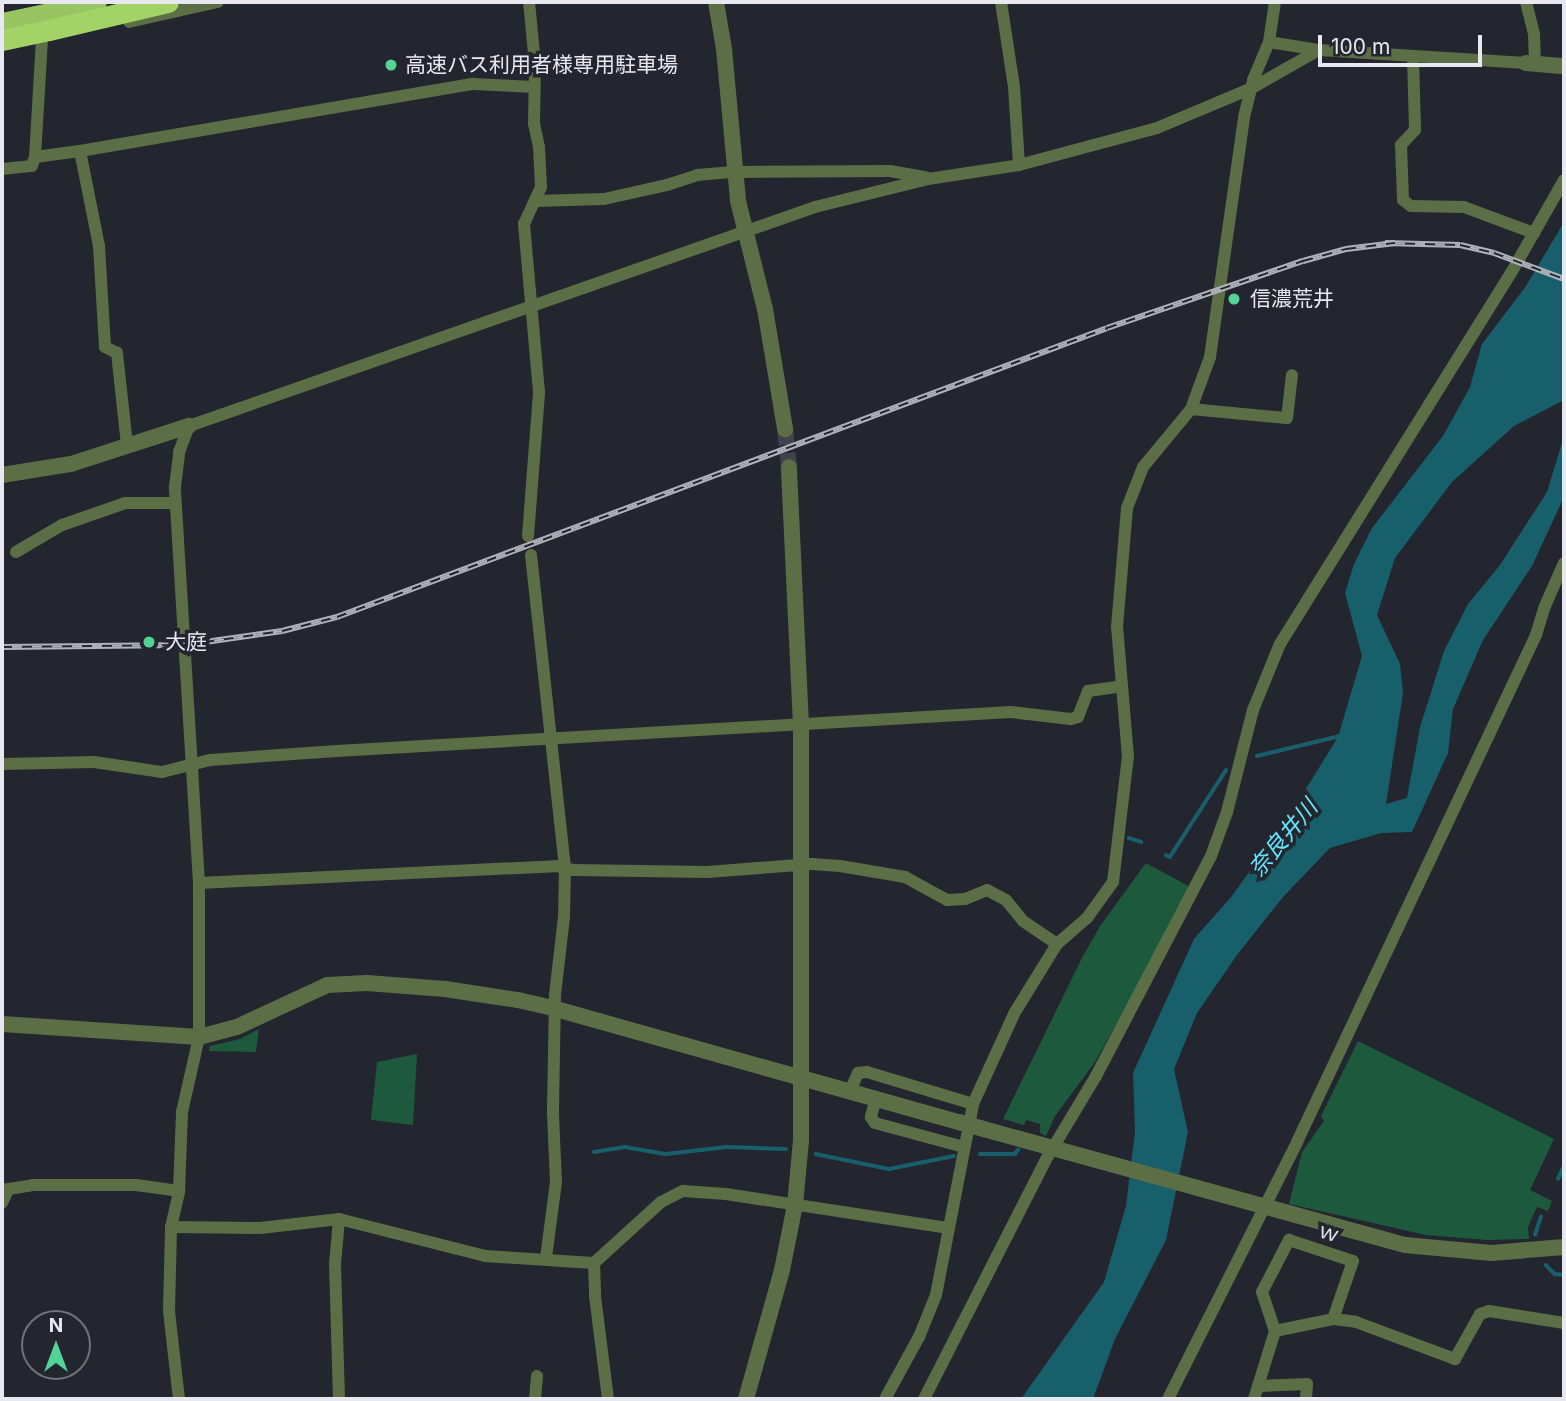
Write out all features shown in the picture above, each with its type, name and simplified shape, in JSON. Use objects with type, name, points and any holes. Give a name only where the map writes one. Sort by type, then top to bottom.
[{"type":"highway","points":[[2,8],[32,9],[97,2]]},
{"type":"highway","points":[[2,40],[45,35],[168,2]]},
{"type":"highway","points":[[2,22],[32,9]]},
{"type":"street","points":[[32,9],[34,39],[218,2]]},
{"type":"street","points":[[528,536],[539,392],[524,224],[527,211],[536,201],[541,187],[540,147],[534,124],[535,64],[529,2]]},
{"type":"street","points":[[716,2],[729,90],[733,172],[769,331],[785,429]]},
{"type":"street","points":[[1001,2],[1014,87],[1019,165]]},
{"type":"street","points":[[885,1399],[919,1337],[936,1295],[973,1104],[1015,1012],[1057,944],[1087,918],[1113,882],[1128,757],[1117,627],[1127,508],[1143,467],[1191,409],[1210,357],[1227,223],[1250,89],[1269,42],[1275,2]]},
{"type":"street","points":[[1527,2],[1534,34],[1531,63]]},
{"type":"street","points":[[2,169],[32,166],[35,157],[45,35]]},
{"type":"street","points":[[1269,42],[1319,50],[1331,48],[1413,57],[1564,66]]},
{"type":"street","points":[[2,475],[71,464],[189,426],[815,207],[928,178],[1019,165],[1157,128],[1250,89],[1319,50]]},
{"type":"street","points":[[1413,57],[1415,130],[1401,145],[1403,200],[1410,206],[1464,207],[1534,233]]},
{"type":"street","points":[[35,157],[474,84],[534,87]]},
{"type":"street","points":[[80,151],[99,246],[105,347],[117,353],[127,445]]},
{"type":"street","points":[[536,201],[604,199],[667,185],[696,175],[733,172],[890,171],[928,178]]},
{"type":"street","points":[[924,1399],[1211,856],[1227,812],[1253,710],[1280,644],[1564,180]]},
{"type":"street","points":[[1191,409],[1287,418],[1292,375]]},
{"type":"street","points":[[179,1399],[169,1311],[171,1227],[179,1191],[182,1112],[199,1037],[198,883],[175,503],[179,452],[189,426]]},
{"type":"street","points":[[746,1399],[773,1308],[795,1205],[803,1078],[801,725],[789,467]]},
{"type":"street","points":[[16,552],[62,525],[125,503],[175,503]]},
{"type":"street","points":[[531,555],[565,867],[564,917],[556,1009],[553,1114],[556,1182],[546,1258]]},
{"type":"street","points":[[1168,1399],[1536,635],[1545,606],[1564,563]]},
{"type":"street","points":[[2,764],[94,762],[162,772],[210,760],[1011,712],[1071,719],[1078,717],[1088,691],[1122,686]]},
{"type":"street","points":[[198,883],[565,867],[707,872],[848,866],[890,873],[918,883],[947,900],[964,899],[987,890],[1006,900],[1023,921],[1057,944]]},
{"type":"street","points":[[2,1024],[199,1037],[237,1027],[327,985],[349,982],[445,989],[518,1000],[556,1009],[1262,1208],[1432,1250],[1513,1252],[1564,1247]]},
{"type":"street","points":[[850,1091],[858,1073],[867,1072],[973,1104]]},
{"type":"street","points":[[876,1099],[871,1117],[875,1123],[964,1147]]},
{"type":"street","points":[[2,1203],[5,1190],[32,1185],[123,1185],[179,1191]]},
{"type":"street","points":[[171,1227],[260,1228],[339,1219],[485,1256],[594,1263],[672,1194],[684,1191],[726,1194],[947,1228]]},
{"type":"street","points":[[339,1219],[335,1264],[339,1399]]},
{"type":"street","name":"ｗ","points":[[1275,1331],[1262,1292],[1289,1240],[1353,1261],[1333,1319]]},
{"type":"street","points":[[594,1263],[595,1296],[608,1399]]},
{"type":"street","points":[[1254,1399],[1275,1331],[1333,1319],[1356,1322],[1455,1359],[1480,1314],[1489,1311],[1564,1323]]},
{"type":"street","points":[[534,1399],[537,1376]]},
{"type":"street","points":[[1258,1386],[1307,1384],[1306,1399]]},
{"type":"green space","points":[[1146,863],[1190,887],[1131,998],[1095,1062],[1055,1116],[1046,1136],[1040,1133],[1040,1124],[1026,1120],[1024,1125],[1003,1119],[1082,958],[1100,926]]},
{"type":"green space","points":[[259,1029],[256,1052],[209,1051],[210,1046],[240,1039]]},
{"type":"green space","points":[[1358,1041],[1554,1139],[1530,1190],[1552,1201],[1548,1211],[1537,1207],[1528,1227],[1529,1239],[1487,1240],[1426,1235],[1289,1204],[1302,1152],[1324,1121],[1321,1116]]},
{"type":"green space","points":[[417,1054],[413,1125],[371,1120],[377,1062]]},
{"type":"water","name":"奈良井川","points":[[1564,222],[1564,400],[1514,426],[1452,482],[1395,558],[1377,615],[1400,664],[1403,693],[1386,804],[1407,798],[1420,727],[1444,651],[1468,604],[1500,565],[1547,492],[1564,436],[1564,497],[1532,566],[1483,640],[1453,709],[1448,753],[1412,832],[1381,833],[1330,848],[1283,897],[1237,955],[1197,1013],[1174,1069],[1188,1132],[1166,1240],[1115,1339],[1093,1399],[1021,1399],[1104,1282],[1126,1206],[1135,1132],[1133,1073],[1194,939],[1232,896],[1291,813],[1338,737],[1362,656],[1345,593],[1354,564],[1372,528],[1443,436],[1470,387],[1482,344],[1526,286]]},
{"type":"waterway","points":[[1257,756],[1340,736]]},
{"type":"waterway","points":[[1166,855],[1170,857],[1226,770]]},
{"type":"waterway","points":[[1129,838],[1141,842]]},
{"type":"waterway","points":[[594,1152],[625,1147],[666,1154],[727,1147],[786,1149]]},
{"type":"waterway","points":[[980,1154],[1015,1154],[1018,1150]]},
{"type":"waterway","points":[[816,1154],[889,1169],[954,1156]]},
{"type":"waterway","points":[[1558,1179],[1564,1166]]},
{"type":"waterway","points":[[1535,1235],[1541,1217]]},
{"type":"waterway","points":[[1546,1265],[1555,1274],[1564,1275]]},
{"type":"tunnel","points":[[785,429],[789,467]]},
{"type":"railway","points":[[1385,243],[1460,245],[1494,253],[1564,279]]},
{"type":"railway","points":[[2,647],[184,645],[282,631],[337,617],[1107,328],[1303,261],[1346,249],[1395,243]]},
{"type":"place","name":"高速バス利用者様専用駐車場","points":[[391,65]]},
{"type":"place","name":"信濃荒井","points":[[1234,299]]},
{"type":"place","name":"大庭","points":[[149,642]]}]
